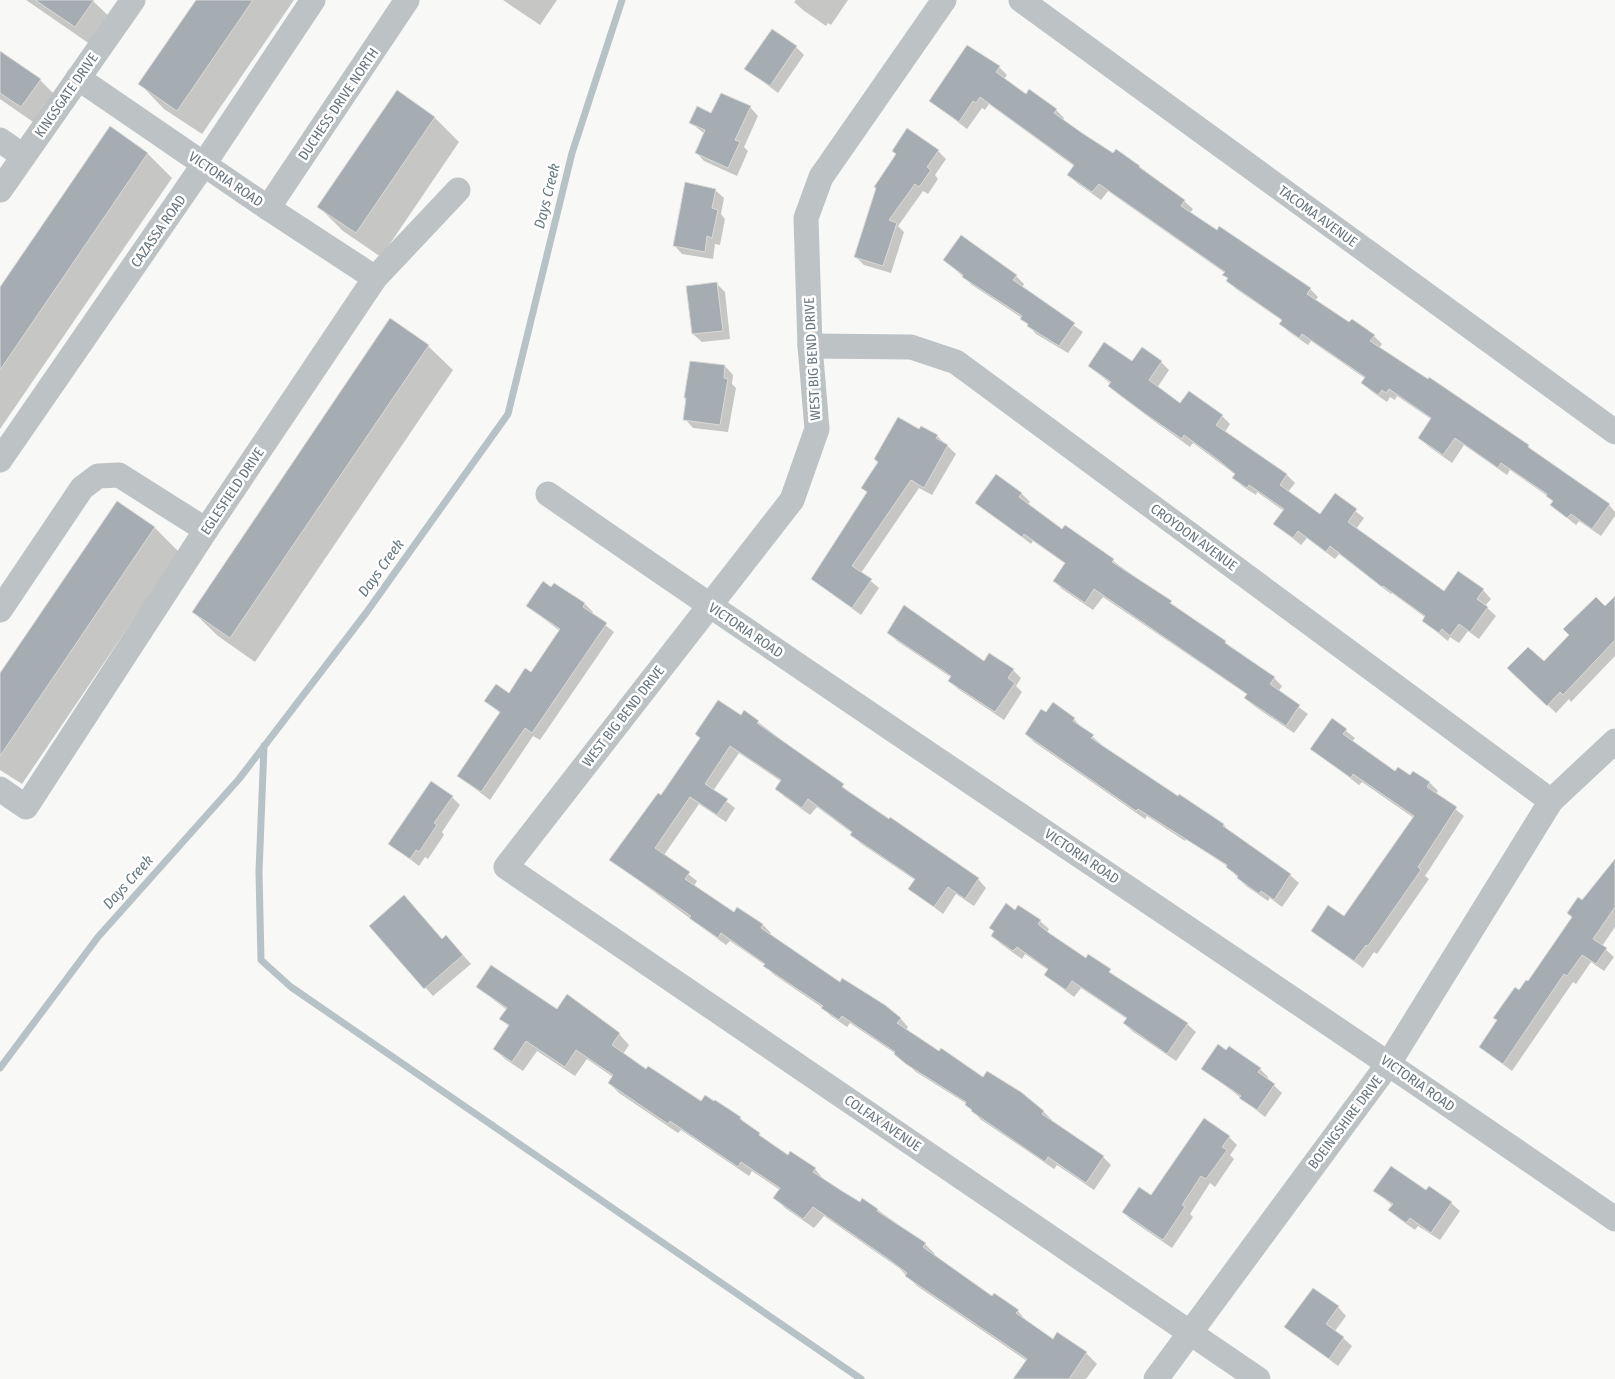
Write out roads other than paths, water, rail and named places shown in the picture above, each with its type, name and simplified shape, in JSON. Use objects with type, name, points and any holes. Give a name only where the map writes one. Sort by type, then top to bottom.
[{"type":"street","name":"KINGSGATE DRIVE","points":[[0,190],[133,0]]},
{"type":"street","name":"CAZASSA ROAD","points":[[0,460],[204,164],[312,0]]},
{"type":"street","name":"DUCHESS DRIVE NORTH","points":[[268,208],[407,0]]},
{"type":"street","name":"WEST BIG BEND DRIVE","points":[[506,867],[708,605],[792,500],[816,429],[810,346],[806,218],[821,177],[944,0]]},
{"type":"street","name":"TACOMA AVENUE","points":[[1021,0],[1615,432]]},
{"type":"street","name":"VICTORIA ROAD","points":[[78,78],[268,208],[375,278]]},
{"type":"street","points":[[0,140],[23,156]]},
{"type":"street","name":"EGLESFIELD DRIVE","points":[[0,789],[26,807],[206,530],[375,278],[458,190]]},
{"type":"street","name":"CROYDON AVENUE","points":[[810,346],[911,347],[956,362],[1551,801]]},
{"type":"street","points":[[0,610],[82,488],[98,476],[119,475],[206,530]]},
{"type":"street","name":"VICTORIA ROAD","points":[[548,494],[708,605],[1389,1063],[1615,1219]]},
{"type":"street","name":"BOEINGSHIRE DRIVE","points":[[1156,1379],[1389,1063],[1551,801],[1615,741]]},
{"type":"street","name":"COLFAX AVENUE","points":[[506,867],[1191,1331],[1258,1379]]},
{"type":"waterway","name":"Days Creek","points":[[0,1068],[98,937],[239,779],[366,613],[508,414],[572,153],[622,0]]},
{"type":"waterway","points":[[264,746],[259,872],[261,960],[291,987],[861,1379]]}]
